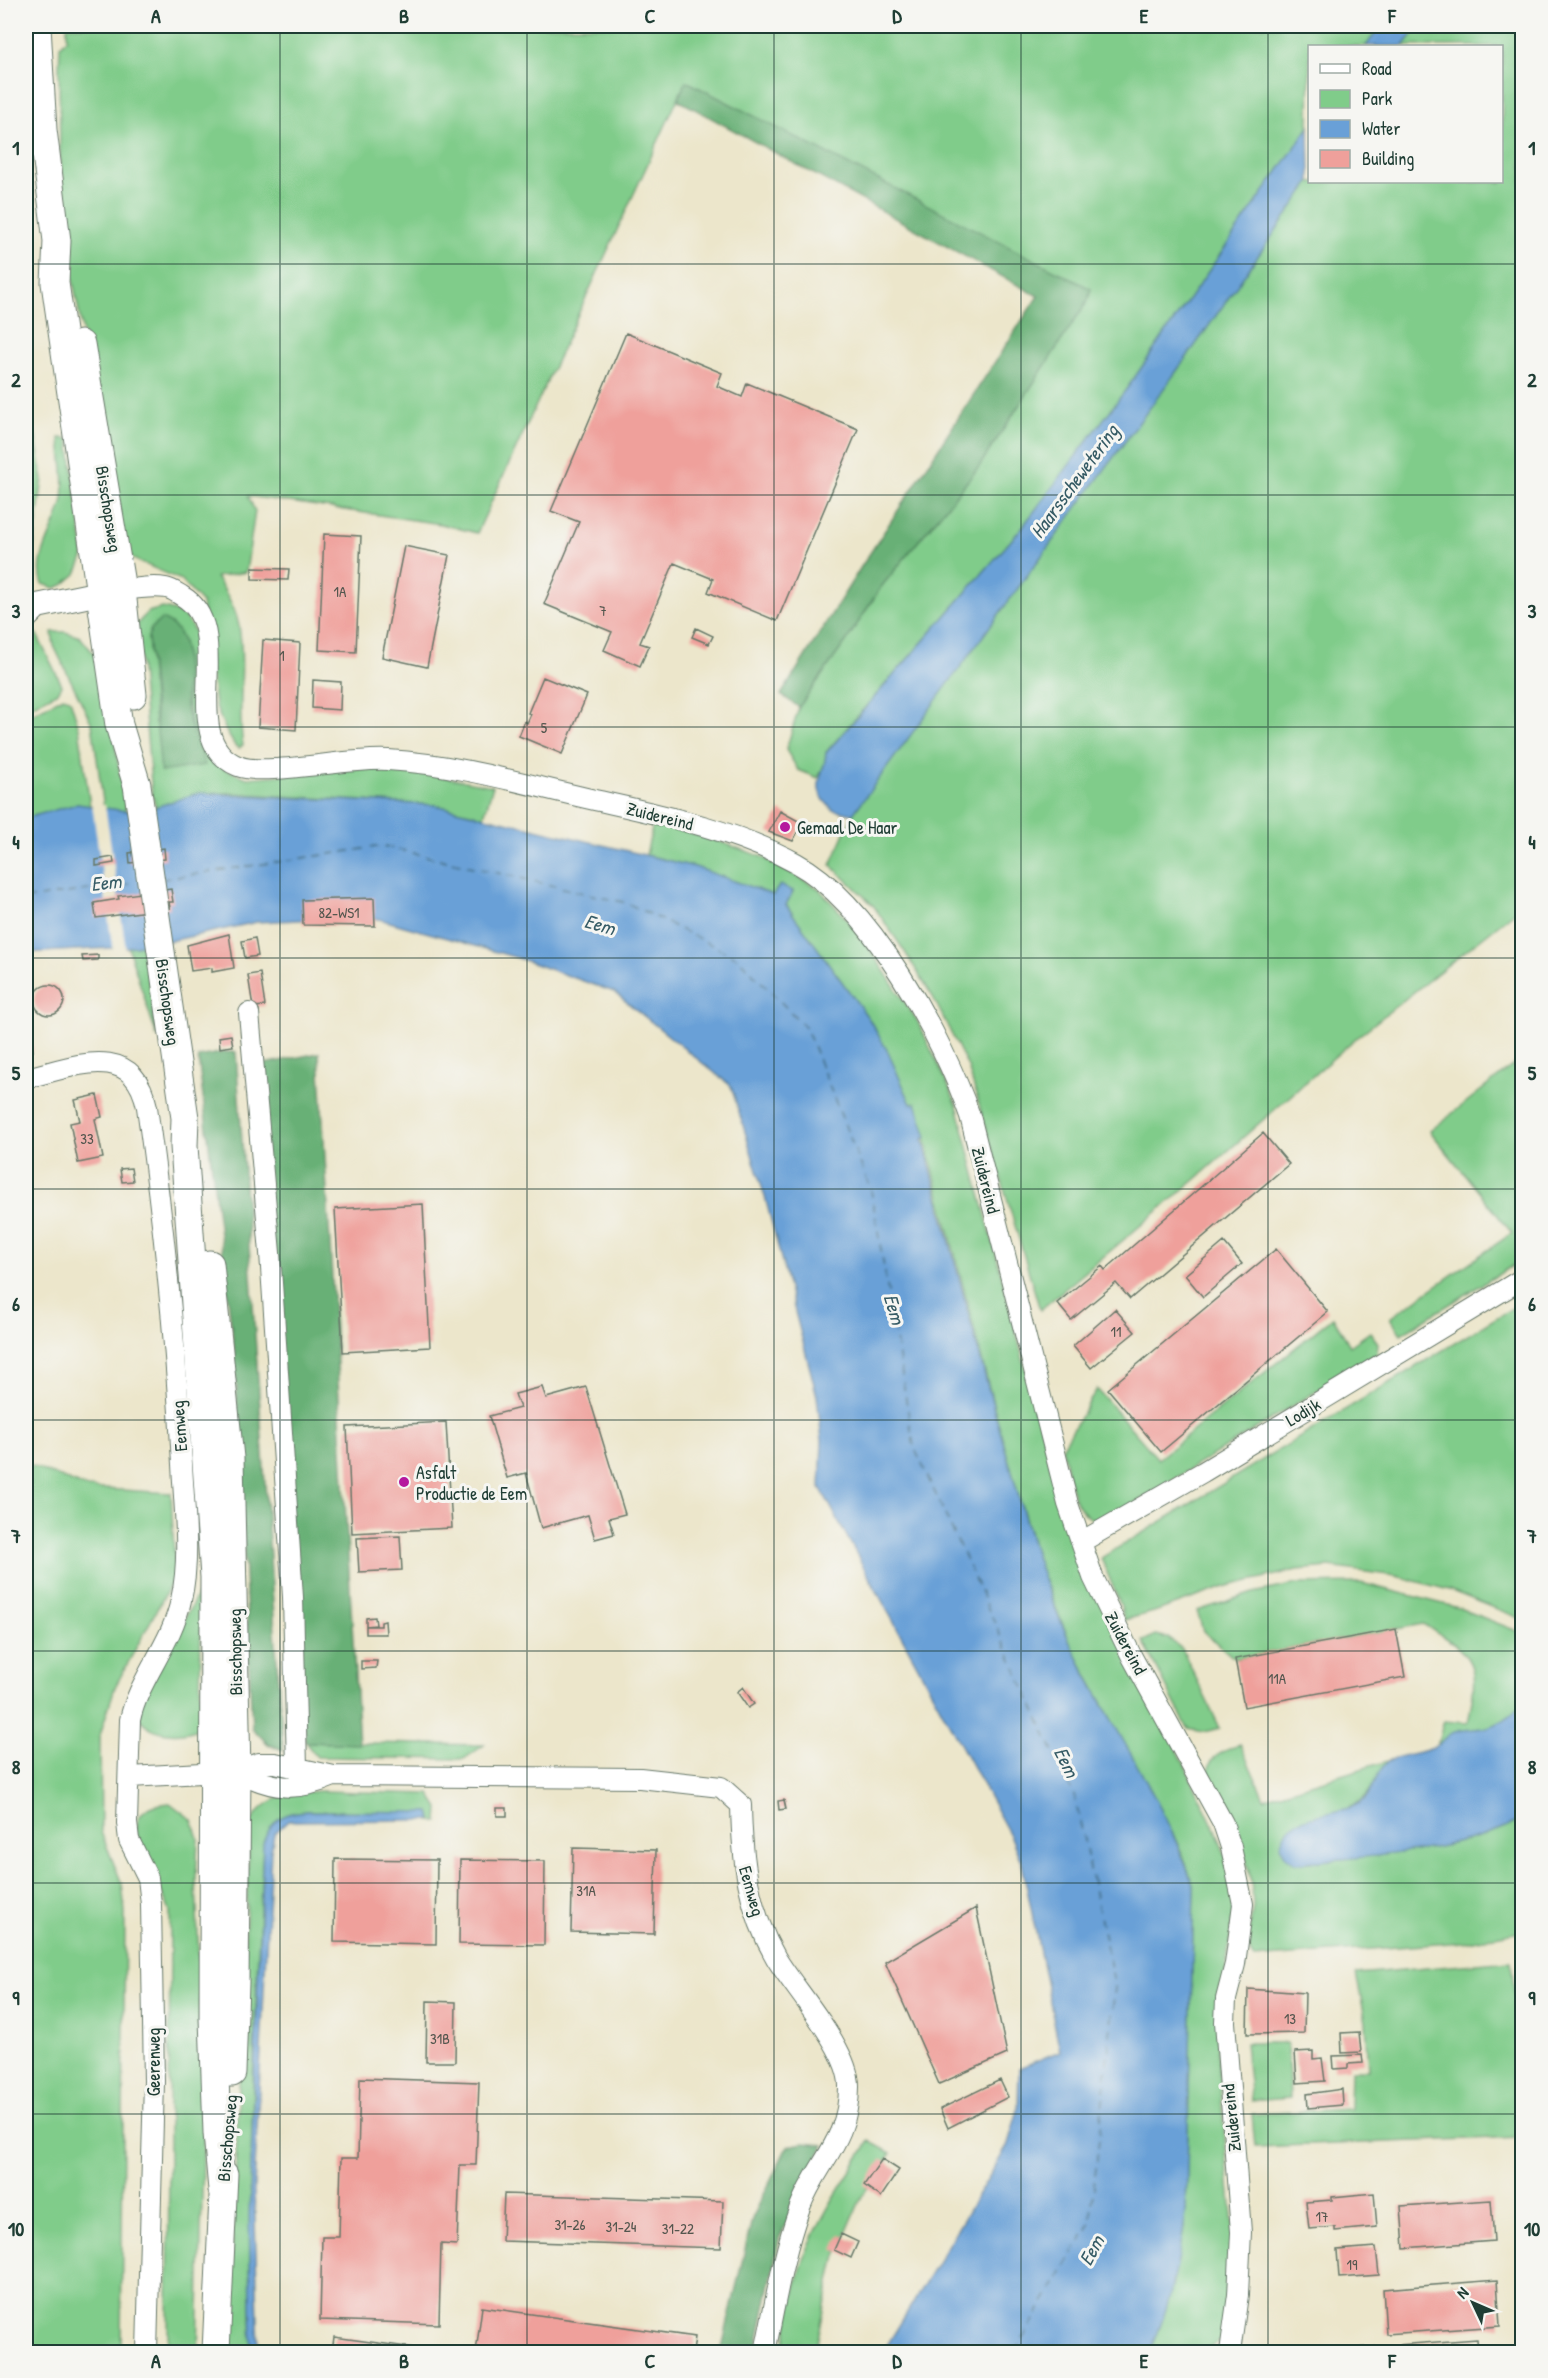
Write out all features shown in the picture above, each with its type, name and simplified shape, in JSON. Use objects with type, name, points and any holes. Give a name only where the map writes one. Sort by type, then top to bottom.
[{"type":"main road","name":"Bisschopsweg","points":[[37,26],[43,130],[57,241],[55,283],[111,592],[119,725],[136,782],[185,1118],[196,1145],[230,1458],[226,1772],[213,2018],[217,2133],[222,2190],[216,2352]]},
{"type":"street","name":"Zuidereind","points":[[111,592],[168,588],[189,600],[204,626],[207,644],[208,722],[212,741],[218,751],[240,767],[262,769],[364,758],[476,772],[668,816],[724,833],[796,862],[836,892],[894,968],[929,1026],[964,1101],[1068,1504],[1081,1542],[1113,1621],[1223,1823],[1240,1883],[1242,1919],[1226,1999],[1225,2022],[1241,2232],[1239,2295],[1230,2352]]},
{"type":"street","points":[[26,617],[37,606],[111,592]]},
{"type":"street","points":[[249,1013],[270,1253],[291,1562],[297,1768]]},
{"type":"street","name":"Eemweg","points":[[26,1078],[85,1064],[108,1063],[124,1067],[136,1076],[143,1088],[147,1107],[169,1272],[186,1552],[181,1601],[174,1623],[134,1705],[130,1720],[130,1777],[226,1772],[259,1763],[275,1763],[334,1776],[640,1778],[721,1787],[741,1804],[742,1856],[754,1905],[776,1956],[836,2044],[850,2084],[845,2123],[833,2151],[801,2204],[786,2253],[765,2352]]},
{"type":"street","name":"Lodijk","points":[[1081,1542],[1184,1484],[1522,1279]]},
{"type":"street","name":"Eemweg","points":[[226,1772],[268,1786],[291,1787],[312,1786],[334,1776]]},
{"type":"street","name":"Geerenweg","points":[[130,1777],[127,1823],[129,1840],[148,1878],[151,1904],[154,2081],[147,2352]]},
{"type":"green space","points":[[67,26],[1381,26],[1367,45],[1308,45],[1308,128],[1128,387],[1021,529],[826,752],[825,763],[818,778],[798,770],[786,750],[799,707],[847,640],[881,587],[978,468],[1088,300],[686,81],[477,533],[441,524],[248,496],[255,511],[246,572],[216,577],[228,597],[239,625],[243,745],[239,748],[235,746],[226,731],[215,705],[202,603],[181,580],[133,559],[116,533],[93,386],[68,254],[60,154],[59,70],[60,46],[67,39]]},
{"type":"green space","points":[[1419,26],[1522,26],[1522,906],[1356,1038],[1196,1179],[1040,1310],[968,1067],[933,997],[905,952],[873,905],[831,865],[853,814],[1189,354],[1309,183],[1503,183],[1503,45],[1405,45]]},
{"type":"green space","points":[[686,81],[1091,289],[1088,300],[978,468],[881,587],[847,640],[799,707],[781,695],[861,567],[1038,296],[678,100]]},
{"type":"green space","points":[[26,385],[43,479],[31,562],[33,577],[31,590],[26,596]]},
{"type":"green space","points":[[60,438],[69,439],[84,556],[76,574],[63,585],[55,588],[43,584],[41,563],[63,499],[64,476]]},
{"type":"green space","points":[[162,608],[174,611],[186,618],[195,633],[202,738],[215,762],[225,769],[247,778],[364,768],[422,773],[493,786],[484,816],[435,805],[230,793],[198,793],[156,807],[152,794],[137,624],[148,612]],"holes":[[[151,629],[183,641],[189,715],[203,759],[155,724],[148,637]]]},
{"type":"green space","points":[[161,619],[172,625],[180,634],[184,646],[187,712],[205,765],[161,772],[148,637],[151,629]]},
{"type":"green space","points":[[32,631],[37,635],[62,685],[58,692],[26,709],[26,634]]},
{"type":"green space","points":[[52,632],[65,632],[80,637],[96,656],[107,696],[126,811],[104,808],[92,724],[54,646]]},
{"type":"green space","points":[[63,697],[70,699],[79,728],[90,806],[77,804],[26,818],[26,717]]},
{"type":"green space","points":[[653,824],[709,838],[760,856],[818,888],[857,930],[918,1022],[957,1105],[1059,1497],[1218,1836],[1227,1860],[1234,1907],[1218,2031],[1219,2075],[1233,2227],[1230,2292],[1223,2338],[1204,2352],[1150,2352],[1173,2284],[1186,2212],[1194,1888],[1183,1855],[1164,1816],[1072,1647],[1039,1566],[1000,1430],[916,1103],[911,1104],[887,1050],[869,1019],[786,905],[793,891],[780,885],[773,895],[695,867],[646,855]]},
{"type":"green space","points":[[143,945],[157,1037],[128,947]]},
{"type":"green space","points":[[236,1052],[283,1750],[268,1744],[252,1728],[235,1355],[198,1057]]},
{"type":"green space","points":[[319,1053],[359,1744],[305,1742],[259,1065]]},
{"type":"green space","points":[[1522,1058],[1522,1260],[1401,1334],[1390,1318],[1512,1233],[1430,1131]]},
{"type":"green space","points":[[1522,1302],[1522,1619],[1449,1590],[1396,1576],[1329,1567],[1297,1570],[1228,1586],[1124,1620],[1121,1606],[1101,1558]]},
{"type":"green space","points":[[1333,1317],[1350,1346],[1370,1332],[1378,1343],[1377,1354],[1106,1521],[1095,1520],[1086,1515],[1079,1506],[1070,1483],[1062,1448],[1097,1389],[1158,1459]]},
{"type":"green space","points":[[26,1464],[88,1488],[171,1493],[175,1576],[115,1687],[100,1735],[101,1832],[122,1884],[125,1912],[121,2352],[26,2352]]},
{"type":"green space","points":[[1361,1583],[1459,1608],[1522,1633],[1522,1706],[1496,1724],[1451,1735],[1436,1747],[1444,1721],[1468,1723],[1472,1703],[1473,1673],[1464,1653],[1423,1624],[1235,1659],[1203,1631],[1197,1611],[1253,1593],[1297,1584]]},
{"type":"green space","points":[[201,1588],[200,1728],[183,1733],[156,1730],[142,1721],[137,1713],[150,1683]]},
{"type":"green space","points":[[1156,1635],[1168,1638],[1182,1649],[1220,1728],[1204,1732],[1188,1729],[1143,1641]]},
{"type":"green space","points":[[305,1742],[484,1745],[464,1759],[317,1757]]},
{"type":"green space","points":[[1240,1744],[1264,1798],[1391,1760],[1364,1798],[1350,1806],[1295,1863],[1412,1852],[1469,1840],[1522,1819],[1522,1931],[1463,1942],[1254,1958],[1248,1940],[1253,1904],[1249,1871],[1239,1838],[1209,1777],[1210,1764],[1213,1759]]},
{"type":"green space","points":[[323,1791],[430,1794],[439,1808],[438,1822],[430,1821],[432,1819],[430,1812],[307,1811],[292,1813],[279,1819],[266,1835],[263,1843],[251,2161],[252,2352],[228,2352],[250,1823],[265,1806],[282,1797]]},
{"type":"green space","points":[[170,1803],[192,1820],[198,1838],[196,1879],[204,2120],[198,2352],[168,2352],[170,1912],[147,1864],[137,1830],[139,1817],[150,1807]]},
{"type":"green space","points":[[1511,1961],[1522,2064],[1522,2137],[1255,2147],[1252,2114],[1350,2109],[1351,2070],[1369,2070],[1366,2022],[1356,1974]]},
{"type":"green space","points":[[1245,2043],[1287,2043],[1290,2098],[1251,2101]]},
{"type":"green space","points":[[869,2141],[891,2153],[862,2196],[835,2259],[815,2352],[783,2352],[803,2261],[828,2207]]},
{"type":"green space","points":[[803,2143],[824,2145],[779,2239],[756,2352],[721,2352],[752,2219],[785,2151],[789,2146]]},
{"type":"water","points":[[1381,26],[1419,26],[1405,45],[1367,45]]},
{"type":"water","name":"Haarsschewetering","points":[[1308,128],[1309,183],[1189,354],[853,814],[833,810],[825,802],[819,789],[826,753],[1021,529],[1128,387]]},
{"type":"water","name":"Eem","points":[[198,793],[435,805],[695,867],[773,895],[780,885],[793,891],[786,905],[869,1019],[887,1050],[911,1104],[916,1103],[927,1137],[923,1139],[977,1346],[1041,1570],[1069,1640],[1164,1815],[1194,1888],[1186,2212],[1173,2284],[1150,2352],[883,2352],[1007,2147],[1018,2110],[1019,2068],[1060,2051],[1022,1864],[1011,1837],[820,1487],[822,1441],[817,1396],[765,1197],[731,1086],[614,992],[518,958],[379,919],[360,917],[257,922],[170,941],[128,947],[26,953],[26,818],[77,804],[126,811],[156,807]]},
{"type":"water","points":[[1522,1706],[1522,1819],[1469,1840],[1411,1852],[1295,1863],[1286,1856],[1280,1846],[1285,1834],[1292,1826],[1313,1816],[1349,1808],[1360,1803],[1369,1793],[1381,1769],[1391,1760],[1435,1747],[1456,1731],[1484,1728],[1498,1723]]},
{"type":"water","points":[[307,1811],[430,1812],[432,1820],[288,1821],[274,1834],[271,1852],[254,2188],[259,2352],[252,2352],[249,2216],[263,1843],[270,1828],[279,1819],[292,1813]]},
{"type":"pier","points":[[92,804],[105,805],[126,950],[113,952]]},
{"type":"building","points":[[626,333],[722,373],[717,386],[742,397],[747,383],[858,429],[777,621],[708,592],[713,579],[674,563],[640,643],[649,646],[640,666],[604,650],[612,632],[544,604],[579,522],[551,511]]},
{"type":"building","points":[[324,534],[361,536],[356,652],[319,650]]},
{"type":"building","points":[[404,546],[449,555],[427,667],[382,657]]},
{"type":"building","points":[[252,568],[289,569],[288,580],[252,579]]},
{"type":"building","points":[[696,628],[713,636],[709,644],[692,637]]},
{"type":"building","points":[[263,640],[300,643],[296,730],[258,727]]},
{"type":"building","points":[[543,677],[587,695],[562,754],[519,736],[525,721],[527,723],[531,714],[528,713]]},
{"type":"building","points":[[313,680],[341,682],[340,710],[312,708]]},
{"type":"building","name":"Gemaal De Haar","points":[[780,811],[802,823],[793,841],[769,832]]},
{"type":"building","points":[[164,848],[165,859],[130,863],[129,853]]},
{"type":"building","points":[[113,857],[114,863],[96,866],[96,860]]},
{"type":"building","points":[[171,889],[173,902],[169,902],[170,908],[96,918],[94,903],[119,899],[118,896]]},
{"type":"building","points":[[374,898],[375,926],[303,925],[302,900]]},
{"type":"building","points":[[229,934],[234,968],[212,972],[212,968],[191,971],[187,945]]},
{"type":"building","points":[[255,938],[258,956],[245,958],[242,941]]},
{"type":"building","points":[[98,955],[98,960],[83,961],[82,956]]},
{"type":"building","points":[[260,973],[265,1006],[253,1007],[248,975]]},
{"type":"building","points":[[49,985],[55,986],[63,994],[63,1006],[55,1014],[49,1015],[43,1014],[35,1006],[34,1000],[35,994],[43,986]]},
{"type":"building","points":[[26,1012],[33,1051],[26,1052]]},
{"type":"building","points":[[231,1035],[233,1046],[220,1048],[219,1037]]},
{"type":"building","points":[[97,1095],[102,1117],[95,1119],[103,1158],[78,1163],[70,1123],[80,1121],[75,1100]]},
{"type":"building","points":[[1263,1133],[1289,1164],[1130,1299],[1116,1283],[1071,1320],[1057,1303],[1102,1266],[1105,1270]]},
{"type":"building","points":[[131,1168],[133,1181],[122,1182],[120,1169]]},
{"type":"building","points":[[423,1204],[430,1347],[343,1352],[335,1209]]},
{"type":"building","points":[[1224,1242],[1242,1264],[1203,1297],[1185,1275]]},
{"type":"building","points":[[1276,1249],[1328,1312],[1161,1452],[1108,1389]]},
{"type":"building","points":[[1115,1309],[1135,1332],[1091,1368],[1073,1346]]},
{"type":"building","points":[[542,1387],[546,1398],[586,1387],[625,1514],[609,1518],[614,1534],[595,1539],[588,1515],[541,1528],[526,1473],[507,1478],[489,1416],[520,1408],[515,1394]]},
{"type":"building","points":[[446,1422],[452,1528],[352,1533],[347,1427]]},
{"type":"building","points":[[400,1536],[402,1570],[359,1572],[357,1538]]},
{"type":"building","points":[[375,1617],[376,1625],[366,1626],[366,1618]]},
{"type":"building","points":[[385,1621],[386,1634],[366,1634],[366,1626],[381,1626],[381,1622]]},
{"type":"building","points":[[1396,1629],[1405,1677],[1244,1707],[1235,1659]]},
{"type":"building","points":[[361,1661],[377,1661],[376,1668],[361,1669]]},
{"type":"building","points":[[743,1687],[754,1704],[748,1708],[737,1692]]},
{"type":"building","points":[[784,1800],[786,1809],[779,1810],[778,1801]]},
{"type":"building","points":[[497,1808],[507,1808],[507,1816],[497,1816]]},
{"type":"building","points":[[573,1848],[656,1850],[654,1934],[571,1932]]},
{"type":"building","points":[[335,1859],[437,1860],[436,1944],[334,1942]]},
{"type":"building","points":[[460,1860],[545,1861],[544,1945],[459,1944]]},
{"type":"building","points":[[976,1908],[1007,2054],[939,2084],[885,1962]]},
{"type":"building","points":[[1248,1989],[1305,1993],[1304,2033],[1247,2034]]},
{"type":"building","points":[[427,2001],[456,2002],[455,2062],[426,2062]]},
{"type":"building","points":[[1359,2032],[1361,2052],[1342,2053],[1341,2033]]},
{"type":"building","points":[[1313,2051],[1313,2059],[1322,2058],[1325,2081],[1297,2083],[1295,2052]]},
{"type":"building","points":[[1362,2055],[1363,2063],[1348,2064],[1348,2068],[1334,2069],[1333,2056]]},
{"type":"building","points":[[360,2078],[479,2082],[476,2165],[460,2165],[457,2245],[441,2244],[439,2324],[320,2320],[322,2237],[339,2237],[341,2158],[358,2158]]},
{"type":"building","points":[[1000,2080],[1008,2097],[948,2128],[940,2109]]},
{"type":"building","points":[[1342,2089],[1343,2105],[1308,2108],[1307,2094]]},
{"type":"building","points":[[882,2159],[899,2170],[881,2197],[864,2185]]},
{"type":"building","points":[[1374,2193],[1377,2227],[1335,2231],[1335,2227],[1309,2229],[1306,2202]]},
{"type":"building","points":[[504,2194],[723,2201],[721,2248],[502,2241]]},
{"type":"building","points":[[1491,2200],[1494,2241],[1404,2248],[1401,2206]]},
{"type":"building","points":[[841,2234],[858,2242],[851,2258],[834,2250]]},
{"type":"building","points":[[1376,2247],[1379,2275],[1339,2278],[1337,2250]]},
{"type":"building","points":[[1497,2280],[1500,2326],[1386,2334],[1383,2289]]},
{"type":"building","points":[[482,2307],[695,2337],[693,2352],[476,2352]]},
{"type":"building","points":[[334,2337],[436,2351],[436,2352],[332,2352]]},
{"type":"building","points":[[1477,2339],[1478,2352],[1357,2352],[1357,2348]]},
{"type":"ferry route","points":[[163,879],[383,846],[627,903],[738,958],[806,1028],[871,1190],[914,1447],[1075,1798],[1115,1987],[1090,2224],[1015,2352]]},
{"type":"ferry route","points":[[26,899],[137,883]]},
{"type":"place","name":"Gemaal De Haar","points":[[785,827]]},
{"type":"place","name":"Asfalt Productie de Eem","points":[[404,1482]]}]
